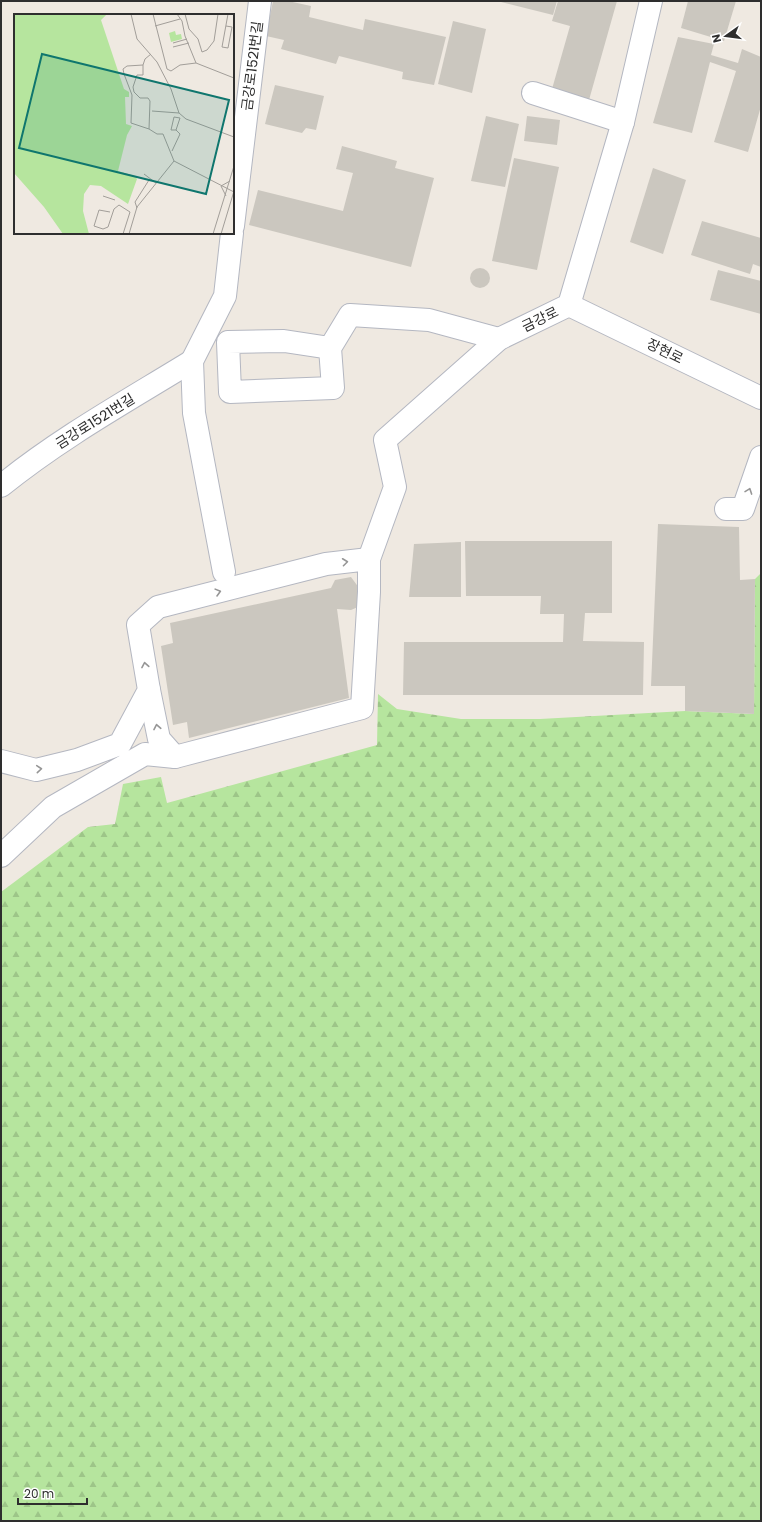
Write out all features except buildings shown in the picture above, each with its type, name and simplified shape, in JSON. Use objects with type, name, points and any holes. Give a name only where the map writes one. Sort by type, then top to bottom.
[{"type":"street","name":"금강로1521번길","points":[[234,218],[260,1]]},
{"type":"street","name":"금강로","points":[[369,559],[395,487],[385,440],[499,338],[569,305],[623,122],[651,1]]},
{"type":"street","points":[[534,94],[623,122]]},
{"type":"street","points":[[224,572],[194,414],[192,361],[225,296],[232,234]]},
{"type":"street","name":"장현로","points":[[569,305],[761,398]]},
{"type":"street","points":[[330,348],[284,341],[228,342],[230,392],[333,388],[330,348],[350,315],[429,320],[499,338]]},
{"type":"street","name":"금강로1521번길","points":[[1,486],[20,470],[76,431],[192,361]]},
{"type":"street","points":[[726,509],[743,509],[761,459]]},
{"type":"street","points":[[1,856],[53,807],[145,754],[175,757],[362,708],[369,592],[369,559],[326,564],[158,607],[138,625],[159,738],[175,757]]},
{"type":"street","points":[[1,761],[36,770],[77,760],[120,744],[150,690]]},
{"type":"green space","points":[[761,573],[761,1521],[1,1521],[1,892],[88,827],[115,824],[123,784],[161,777],[167,803],[377,745],[378,694],[397,709],[461,719],[540,719],[685,711],[754,714],[755,579]]}]
